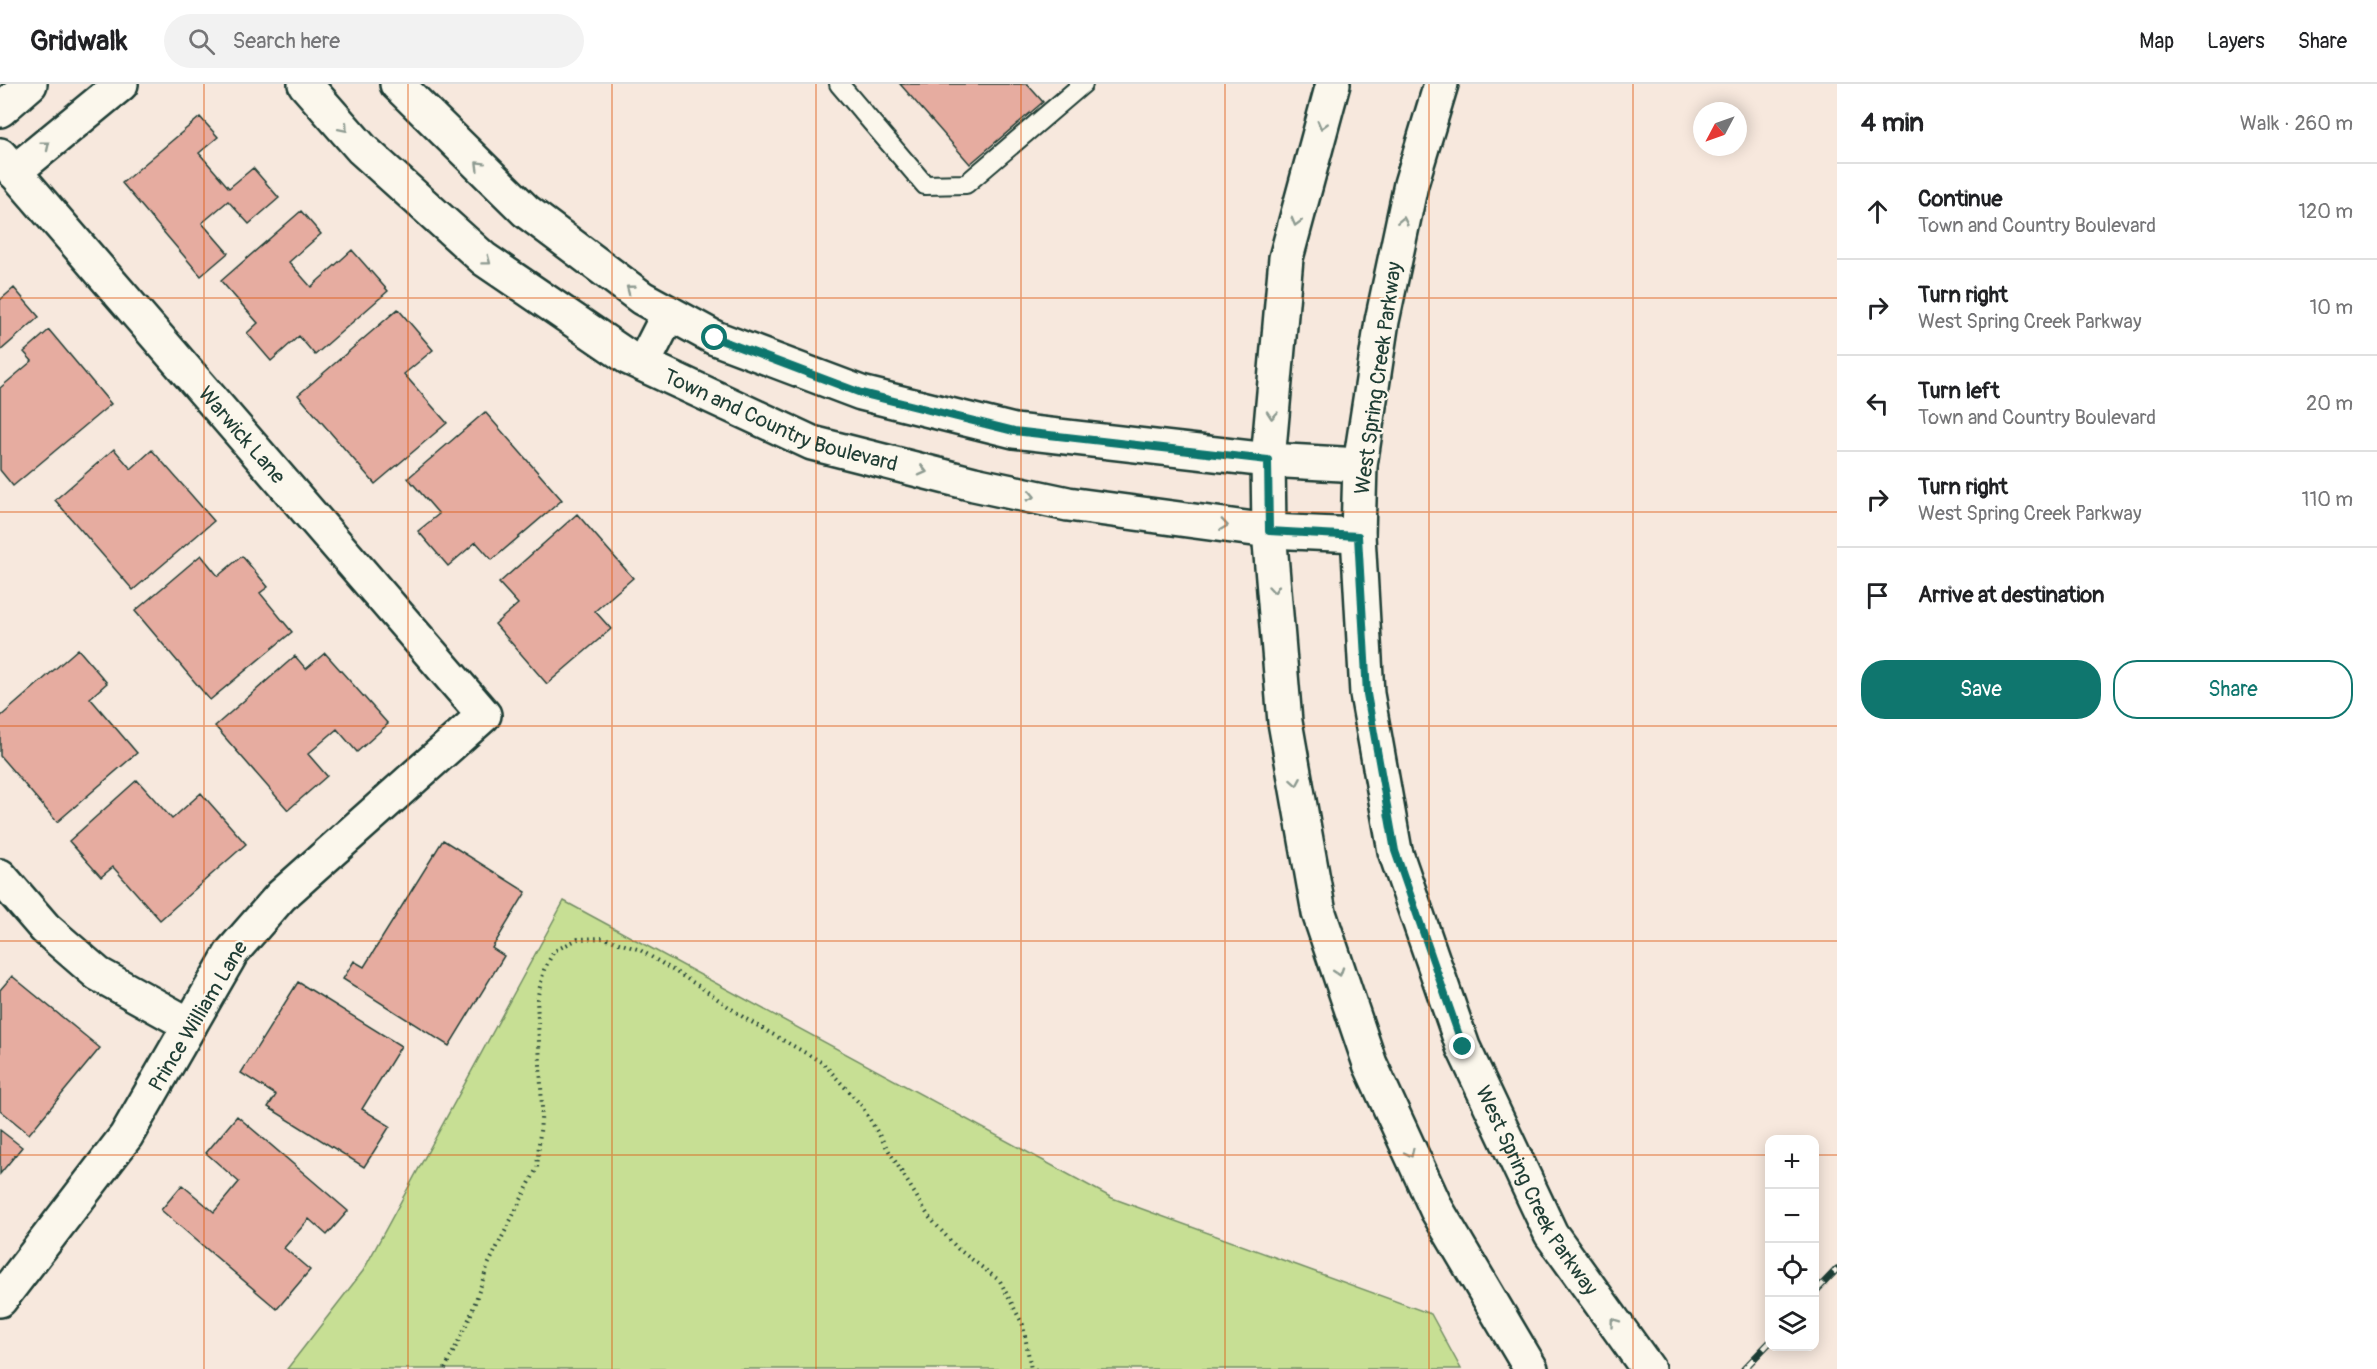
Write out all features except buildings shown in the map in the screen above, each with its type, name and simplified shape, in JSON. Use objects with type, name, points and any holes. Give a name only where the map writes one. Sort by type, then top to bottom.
[{"type":"main road","points":[[0,110],[30,84]]},
{"type":"main road","points":[[7,164],[121,84]]},
{"type":"main road","name":"Town and Country Boulevard","points":[[305,84],[362,149],[484,260],[629,358],[812,443],[974,484],[1068,504],[1269,531],[1358,536]]},
{"type":"main road","points":[[397,84],[526,211],[642,298],[715,338],[861,393],[1014,431],[1268,460],[1360,465]]},
{"type":"main road","points":[[1333,84],[1286,258],[1268,460],[1269,531],[1285,722],[1319,913],[1370,1064],[1437,1210],[1531,1369]]},
{"type":"main road","name":"West Spring Creek Parkway","points":[[1442,84],[1411,184],[1384,310],[1360,465],[1358,536],[1367,694],[1395,851],[1463,1047],[1551,1234],[1648,1369]]},
{"type":"main road","name":"Warwick Lane","points":[[7,164],[484,715]]},
{"type":"main road","points":[[643,364],[669,313]]},
{"type":"main road","name":"Prince William Lane","points":[[0,1300],[126,1136],[232,952],[281,896],[484,715]]},
{"type":"main road","points":[[0,876],[45,928],[98,974],[190,1025]]},
{"type":"lane","points":[[839,84],[925,185],[966,184],[1083,84]]},
{"type":"path","points":[[445,1369],[470,1317],[488,1265],[537,1168],[542,1108],[537,999],[544,970],[554,951],[578,939],[604,938],[640,950],[702,988],[746,1020],[823,1063],[861,1105],[929,1217],[958,1249],[1000,1281],[1023,1325],[1031,1369]]},
{"type":"green space","points":[[564,901],[1112,1198],[1431,1314],[1461,1369],[287,1369],[363,1271]]},
{"type":"railway","points":[[1819,1288],[1837,1269]]},
{"type":"railway","points":[[1744,1369],[1765,1347]]},
{"type":"route","points":[[715,338],[861,393],[1014,431],[1268,460],[1269,531],[1358,536],[1367,694],[1395,851],[1463,1047]]}]
